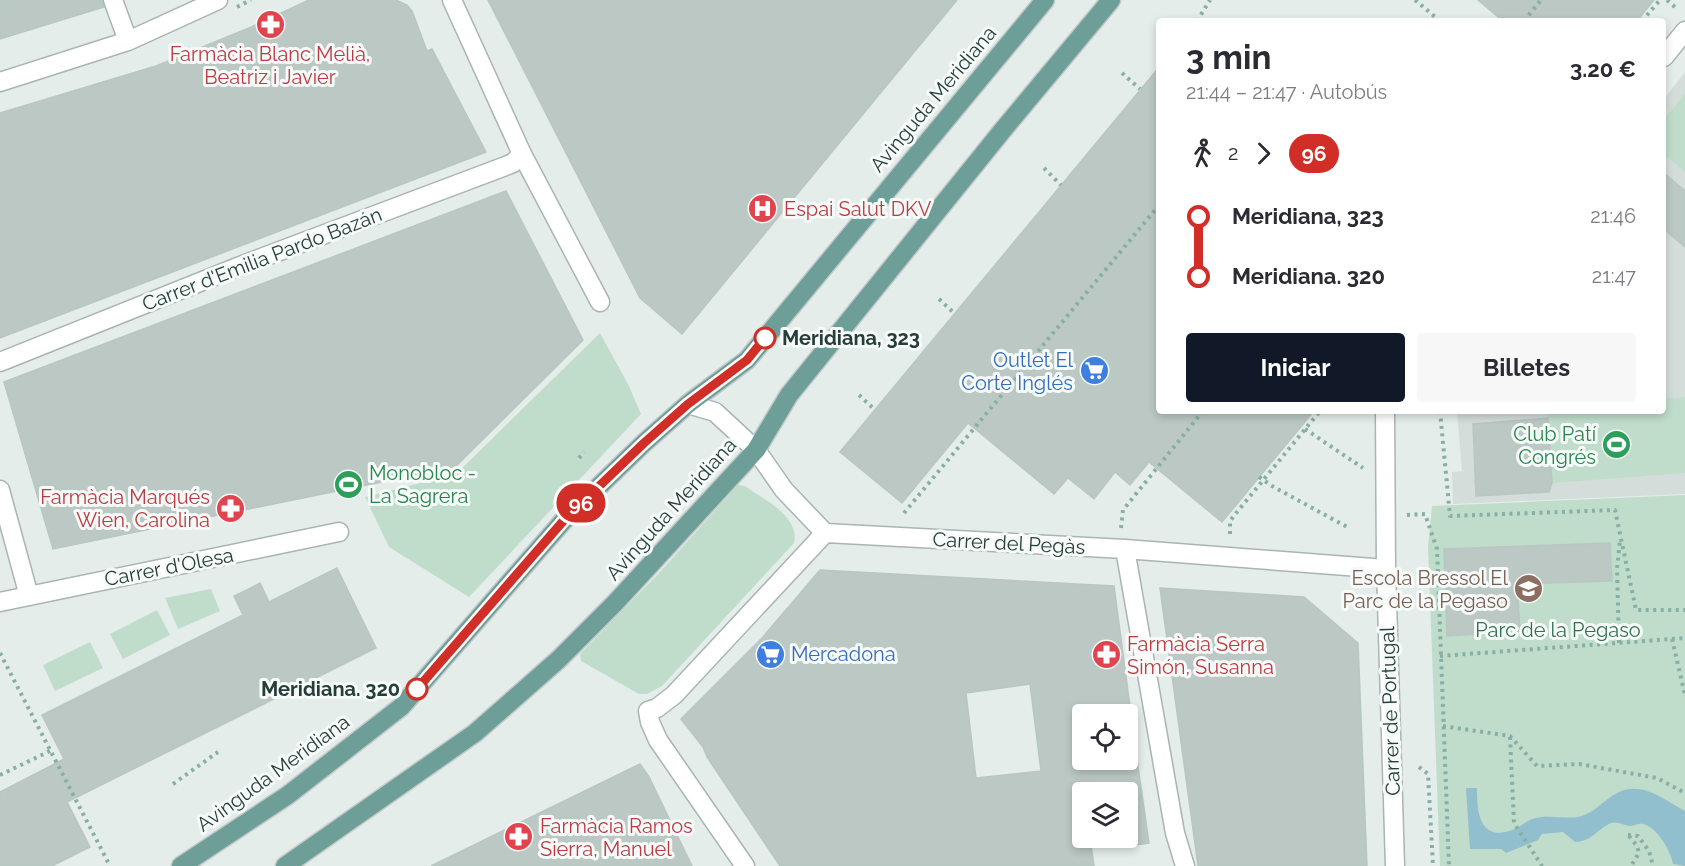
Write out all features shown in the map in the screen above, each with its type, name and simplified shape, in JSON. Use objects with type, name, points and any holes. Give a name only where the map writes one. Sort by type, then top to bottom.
[{"type":"main road","name":"Avinguda Meridiana","points":[[180,866],[288,795],[401,706],[565,519],[688,404],[747,360],[1045,0]]},
{"type":"main road","name":"Avinguda Meridiana","points":[[285,866],[475,733],[558,660],[615,603],[756,450],[789,395],[1002,130],[1111,0]]},
{"type":"street","points":[[113,0],[128,41]]},
{"type":"street","points":[[0,82],[128,41],[218,0]]},
{"type":"street","points":[[452,0],[522,154],[600,302]]},
{"type":"street","points":[[1666,55],[1685,31]]},
{"type":"street","name":"Carrer d'Emilia Pardo Bazán","points":[[0,362],[240,266],[503,167],[522,154]]},
{"type":"street","points":[[688,404],[715,412],[756,450],[784,490],[825,533],[674,695],[657,708],[648,711],[658,740],[745,866]]},
{"type":"street","name":"Carrer de Portugal","points":[[1385,414],[1386,569],[1395,866]]},
{"type":"street","points":[[0,490],[29,596]]},
{"type":"street","name":"Carrer d'Olesa","points":[[0,602],[339,532]]},
{"type":"street","name":"Carrer del Pegàs","points":[[825,533],[1125,549],[1386,569]]},
{"type":"street","points":[[1125,549],[1175,833],[1185,866]]},
{"type":"path","points":[[1199,18],[1210,0]]},
{"type":"path","points":[[1415,0],[1436,18]]},
{"type":"path","points":[[1526,18],[1541,0]]},
{"type":"path","points":[[1645,18],[1660,0]]},
{"type":"path","points":[[1667,0],[1675,7]]},
{"type":"path","points":[[1122,73],[1140,89]]},
{"type":"path","points":[[1044,168],[1061,185]]},
{"type":"path","points":[[904,513],[1156,209]]},
{"type":"path","points":[[1119,240],[1125,245]]},
{"type":"path","points":[[939,298],[954,314]]},
{"type":"path","points":[[1015,367],[1021,372]]},
{"type":"path","points":[[859,395],[875,410]]},
{"type":"path","points":[[1121,528],[1123,510],[1201,414]]},
{"type":"path","points":[[1230,534],[1230,521],[1261,478],[1318,414]]},
{"type":"path","points":[[1440,414],[1450,516],[1615,510],[1636,610],[1685,610]]},
{"type":"path","points":[[1305,429],[1364,468]]},
{"type":"path","points":[[579,458],[584,452]]},
{"type":"path","points":[[934,464],[941,469]]},
{"type":"path","points":[[1261,478],[1349,528]]},
{"type":"path","points":[[1407,515],[1425,514],[1437,549],[1449,866]]},
{"type":"path","points":[[1618,643],[1617,569],[1620,535]]},
{"type":"path","points":[[1440,656],[1685,638]]},
{"type":"path","points":[[1672,639],[1685,695]]},
{"type":"path","points":[[0,653],[110,866]]},
{"type":"path","points":[[1443,726],[1510,736],[1537,766],[1579,764],[1657,778],[1685,793]]},
{"type":"path","points":[[1510,736],[1514,823],[1542,866]]},
{"type":"path","points":[[0,775],[50,751]]},
{"type":"path","points":[[173,784],[218,752]]},
{"type":"path","points":[[1419,768],[1428,774],[1433,866]]},
{"type":"path","points":[[1631,866],[1639,854],[1637,846],[1628,835],[1638,836],[1649,851],[1653,866]]},
{"type":"shaded area","points":[[1685,72],[1685,494],[1453,504],[1452,472],[1462,471],[1457,414],[1666,414],[1666,96]]},
{"type":"green space","points":[[1685,93],[1685,172],[1666,156],[1666,117]]},
{"type":"green space","points":[[600,333],[628,384],[641,414],[469,597],[389,547],[365,497],[456,474]]},
{"type":"green space","name":"Club Patí Congrés","points":[[1685,397],[1685,473],[1552,483],[1547,414],[1666,414],[1666,399]]},
{"type":"green space","points":[[738,485],[745,486],[786,517],[792,525],[794,543],[662,686],[647,694],[639,694],[581,661],[580,654],[659,573]]},
{"type":"green space","name":"Parc de la Pegaso","points":[[1685,495],[1685,866],[1440,866],[1428,547],[1432,506]]},
{"type":"green space","points":[[211,589],[220,611],[178,629],[165,598]]},
{"type":"green space","points":[[157,610],[170,635],[123,659],[110,634]]},
{"type":"green space","points":[[90,642],[103,668],[55,691],[43,665]]},
{"type":"water","points":[[1466,788],[1477,788],[1479,815],[1486,828],[1501,833],[1537,818],[1585,815],[1623,791],[1645,790],[1685,811],[1685,866],[1673,864],[1666,846],[1658,835],[1648,826],[1641,824],[1630,826],[1611,823],[1590,837],[1575,842],[1563,832],[1542,834],[1538,840],[1506,853],[1501,849],[1470,849]]},
{"type":"building","points":[[0,0],[102,0],[104,7],[0,39]]},
{"type":"building","points":[[309,0],[396,0],[407,5],[412,11],[427,51],[432,49],[486,152],[0,338],[0,113],[156,66],[249,28]]},
{"type":"building","points":[[488,0],[957,0],[682,334],[640,298]]},
{"type":"building","points":[[1478,0],[1654,0],[1639,18],[1499,18]]},
{"type":"building","points":[[1156,71],[1156,414],[1312,414],[1222,522],[1149,462],[1130,485],[1115,472],[1094,499],[1068,478],[1054,494],[968,423],[902,503],[840,452]]},
{"type":"building","points":[[1666,175],[1685,191],[1685,247],[1666,231]]},
{"type":"building","points":[[506,191],[583,340],[455,467],[53,549],[4,382]]},
{"type":"building","points":[[1548,418],[1552,483],[1549,492],[1476,496],[1473,424]]},
{"type":"building","name":"Escola Bressol El Parc de la Pegaso","points":[[1610,543],[1612,581],[1517,584],[1520,631],[1447,636],[1444,549]]},
{"type":"building","points":[[337,568],[376,648],[67,802],[90,847],[52,866],[0,866],[0,792],[64,759],[42,715],[243,615],[234,596],[260,583],[269,602]]},
{"type":"building","points":[[820,570],[1114,586],[1130,704],[1072,704],[1072,770],[1138,770],[1138,766],[1149,843],[1138,845],[1138,782],[1072,782],[1072,848],[1092,848],[1094,866],[780,866],[707,757],[703,747],[681,719],[762,638]],"holes":[[[1030,684],[1041,771],[976,778],[966,693]]]},
{"type":"building","points":[[1160,588],[1304,597],[1358,643],[1367,866],[1198,866]]},
{"type":"building","points":[[640,764],[649,777],[692,866],[431,866]]},
{"type":"bus line","name":"96","points":[[417,689],[565,519],[688,404],[747,360],[765,338]]},
{"type":"place","name":"Farmàcia Blanc Melià, Beatriz i Javier","points":[[270,24]]},
{"type":"place","name":"Espai Salut DKV","points":[[763,209]]},
{"type":"place","name":"Meridiana, 323","points":[[765,338]]},
{"type":"place","name":"Outlet El Corte Inglés","points":[[1094,371]]},
{"type":"place","name":"Club Patí Congrés","points":[[1617,445]]},
{"type":"place","name":"Monobloc - La Sagrera","points":[[348,485]]},
{"type":"place","name":"Farmàcia Marqués Wien, Carolina","points":[[231,509]]},
{"type":"place","name":"Escola Bressol El Parc de la Pegaso","points":[[1529,589]]},
{"type":"place","name":"Mercadona","points":[[770,654]]},
{"type":"place","name":"Farmàcia Serra Simón, Susanna","points":[[1106,655]]},
{"type":"place","name":"Meridiana. 320","points":[[417,689]]},
{"type":"place","name":"Farmàcia Ramos Sierra, Manuel","points":[[519,837]]}]
